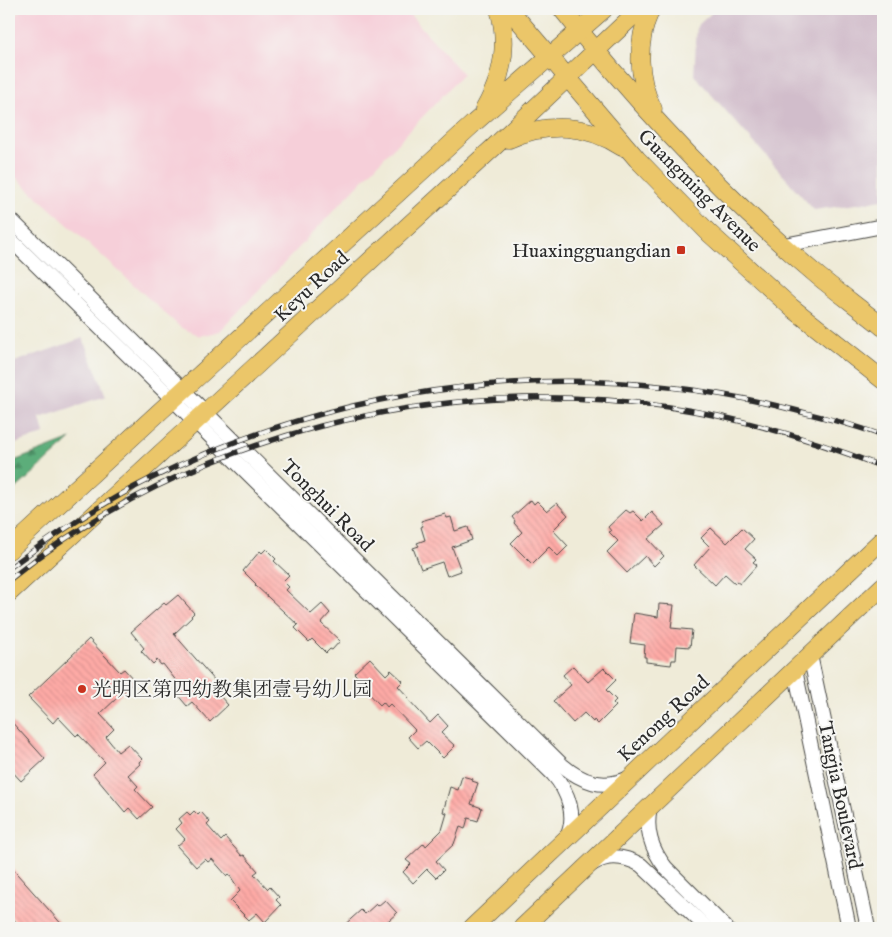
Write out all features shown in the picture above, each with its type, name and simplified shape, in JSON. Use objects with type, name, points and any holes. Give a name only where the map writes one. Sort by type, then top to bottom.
[{"type":"main road","points":[[474,122],[491,98],[501,70],[504,41],[499,9]]},
{"type":"main road","name":"Guangming Avenue","points":[[509,9],[637,159],[709,233],[784,302],[883,380]]},
{"type":"main road","name":"Guangming Avenue","points":[[562,9],[596,51],[667,131],[738,203],[818,275],[883,327]]},
{"type":"main road","name":"Keyu Road","points":[[9,550],[474,122],[604,9]]},
{"type":"main road","name":"Keyu Road","points":[[9,592],[495,146],[640,9]]},
{"type":"main road","points":[[651,9],[641,41],[640,68],[644,88],[652,108],[667,131]]},
{"type":"main road","points":[[495,146],[520,134],[534,130],[547,127],[568,128],[589,131],[602,136],[637,159]]},
{"type":"main road","name":"Kenong Road","points":[[472,928],[883,539]]},
{"type":"main road","points":[[522,928],[883,586]]},
{"type":"street","name":"Tonghui Road","points":[[9,218],[200,417],[558,780],[566,793],[571,815],[570,829],[565,840]]},
{"type":"street","points":[[784,245],[883,226]]},
{"type":"street","name":"Tonghui Road","points":[[9,238],[178,394]]},
{"type":"street","name":"Tonghui Road","points":[[200,417],[571,773],[586,782],[602,784],[620,782],[634,775]]},
{"type":"street","name":"Tangjia Boulevard","points":[[810,655],[868,928]]},
{"type":"street","name":"Tangjia Boulevard","points":[[795,670],[849,928]]},
{"type":"street","points":[[650,807],[648,816],[649,833],[658,858],[726,928]]},
{"type":"street","points":[[587,867],[609,857],[626,858],[634,861],[649,870],[707,928]]},
{"type":"shaded area","points":[[22,9],[405,9],[463,74],[220,331],[200,336],[180,327],[9,171],[9,23]]},
{"type":"shaded area","points":[[716,9],[883,9],[883,200],[814,210],[694,75],[697,26]]},
{"type":"shaded area","points":[[83,338],[106,396],[40,418],[44,434],[9,446],[9,364]]},
{"type":"green space","points":[[71,439],[9,495],[9,463]]},
{"type":"building","points":[[531,500],[534,504],[537,501],[547,511],[557,503],[568,515],[553,530],[568,546],[558,556],[549,547],[532,564],[511,543],[522,532],[514,523],[515,521],[512,517]]},
{"type":"building","points":[[626,510],[630,513],[633,511],[643,521],[652,512],[664,525],[648,539],[664,556],[654,566],[645,556],[627,573],[607,552],[618,541],[609,532],[611,531],[608,527]]},
{"type":"building","points":[[445,514],[447,518],[451,517],[455,531],[468,527],[472,540],[452,547],[461,571],[447,576],[442,562],[421,569],[413,548],[419,546],[417,543],[425,540],[421,521]]},
{"type":"building","points":[[711,528],[727,543],[742,528],[754,539],[745,549],[756,559],[753,562],[757,565],[740,584],[736,581],[735,583],[725,574],[715,585],[694,565],[710,547],[701,538]]},
{"type":"building","points":[[266,549],[276,559],[274,561],[289,575],[283,581],[289,587],[286,590],[311,614],[322,604],[330,613],[321,623],[340,641],[332,650],[330,649],[326,653],[312,639],[309,642],[295,628],[298,625],[255,585],[243,571],[260,551],[262,553]]},
{"type":"building","points":[[178,595],[194,613],[174,634],[217,683],[212,687],[228,705],[210,722],[192,702],[187,706],[176,693],[181,687],[163,664],[161,665],[157,660],[153,664],[141,651],[144,648],[131,632],[164,603],[166,605]]},
{"type":"building","points":[[659,604],[674,605],[671,628],[692,630],[690,647],[677,646],[676,660],[672,660],[671,665],[646,662],[646,657],[644,657],[645,645],[630,643],[634,613],[658,617]]},
{"type":"building","name":"光明区第四幼教集团壹号幼儿园","points":[[89,639],[120,672],[124,669],[135,681],[100,714],[114,729],[106,737],[118,752],[128,744],[142,759],[139,762],[140,764],[128,775],[138,786],[135,789],[152,807],[139,819],[129,808],[125,812],[93,774],[105,762],[78,734],[76,736],[58,717],[53,723],[28,697]]},
{"type":"building","points":[[370,658],[386,675],[391,670],[403,681],[398,686],[430,723],[438,715],[448,726],[441,733],[455,746],[443,758],[426,741],[418,748],[408,737],[415,730],[390,704],[387,707],[383,702],[380,705],[360,684],[363,682],[354,673]]},
{"type":"building","points":[[573,666],[588,682],[604,668],[616,680],[606,690],[616,700],[613,703],[616,706],[598,724],[594,720],[593,722],[584,713],[573,723],[553,701],[571,685],[563,675]]},
{"type":"building","points":[[9,719],[45,759],[21,781],[9,768]]},
{"type":"building","points":[[462,776],[473,779],[472,781],[478,783],[471,804],[482,808],[478,821],[468,818],[465,829],[460,827],[454,844],[436,861],[444,870],[436,878],[427,869],[413,883],[403,872],[411,864],[406,860],[424,843],[426,846],[442,830],[447,813],[443,812],[450,787],[458,790]]},
{"type":"building","points":[[194,811],[198,815],[201,812],[210,822],[207,825],[221,841],[225,837],[242,856],[244,855],[258,871],[254,874],[268,889],[270,887],[279,897],[276,900],[281,905],[265,922],[257,913],[249,920],[230,901],[240,891],[229,874],[227,876],[212,859],[208,862],[205,859],[196,867],[177,846],[185,839],[176,829],[182,823],[179,819],[187,812],[190,815]]},
{"type":"building","points":[[9,865],[65,928],[21,928],[9,914]]},
{"type":"building","points":[[385,900],[397,913],[380,928],[341,928],[361,910],[365,914],[376,904],[378,906]]},
{"type":"railway","points":[[9,568],[95,509],[150,479],[226,446],[303,419],[383,400],[464,387],[545,382],[627,383],[709,392],[790,409],[849,424],[883,436]]},
{"type":"railway","points":[[9,580],[80,529],[156,487],[237,452],[321,426],[407,408],[495,399],[582,399],[669,407],[724,417],[778,431],[883,467]]},
{"type":"place","name":"Huaxingguangdian","points":[[681,250]]},
{"type":"place","name":"光明区第四幼教集团壹号幼儿园","points":[[82,689]]}]
